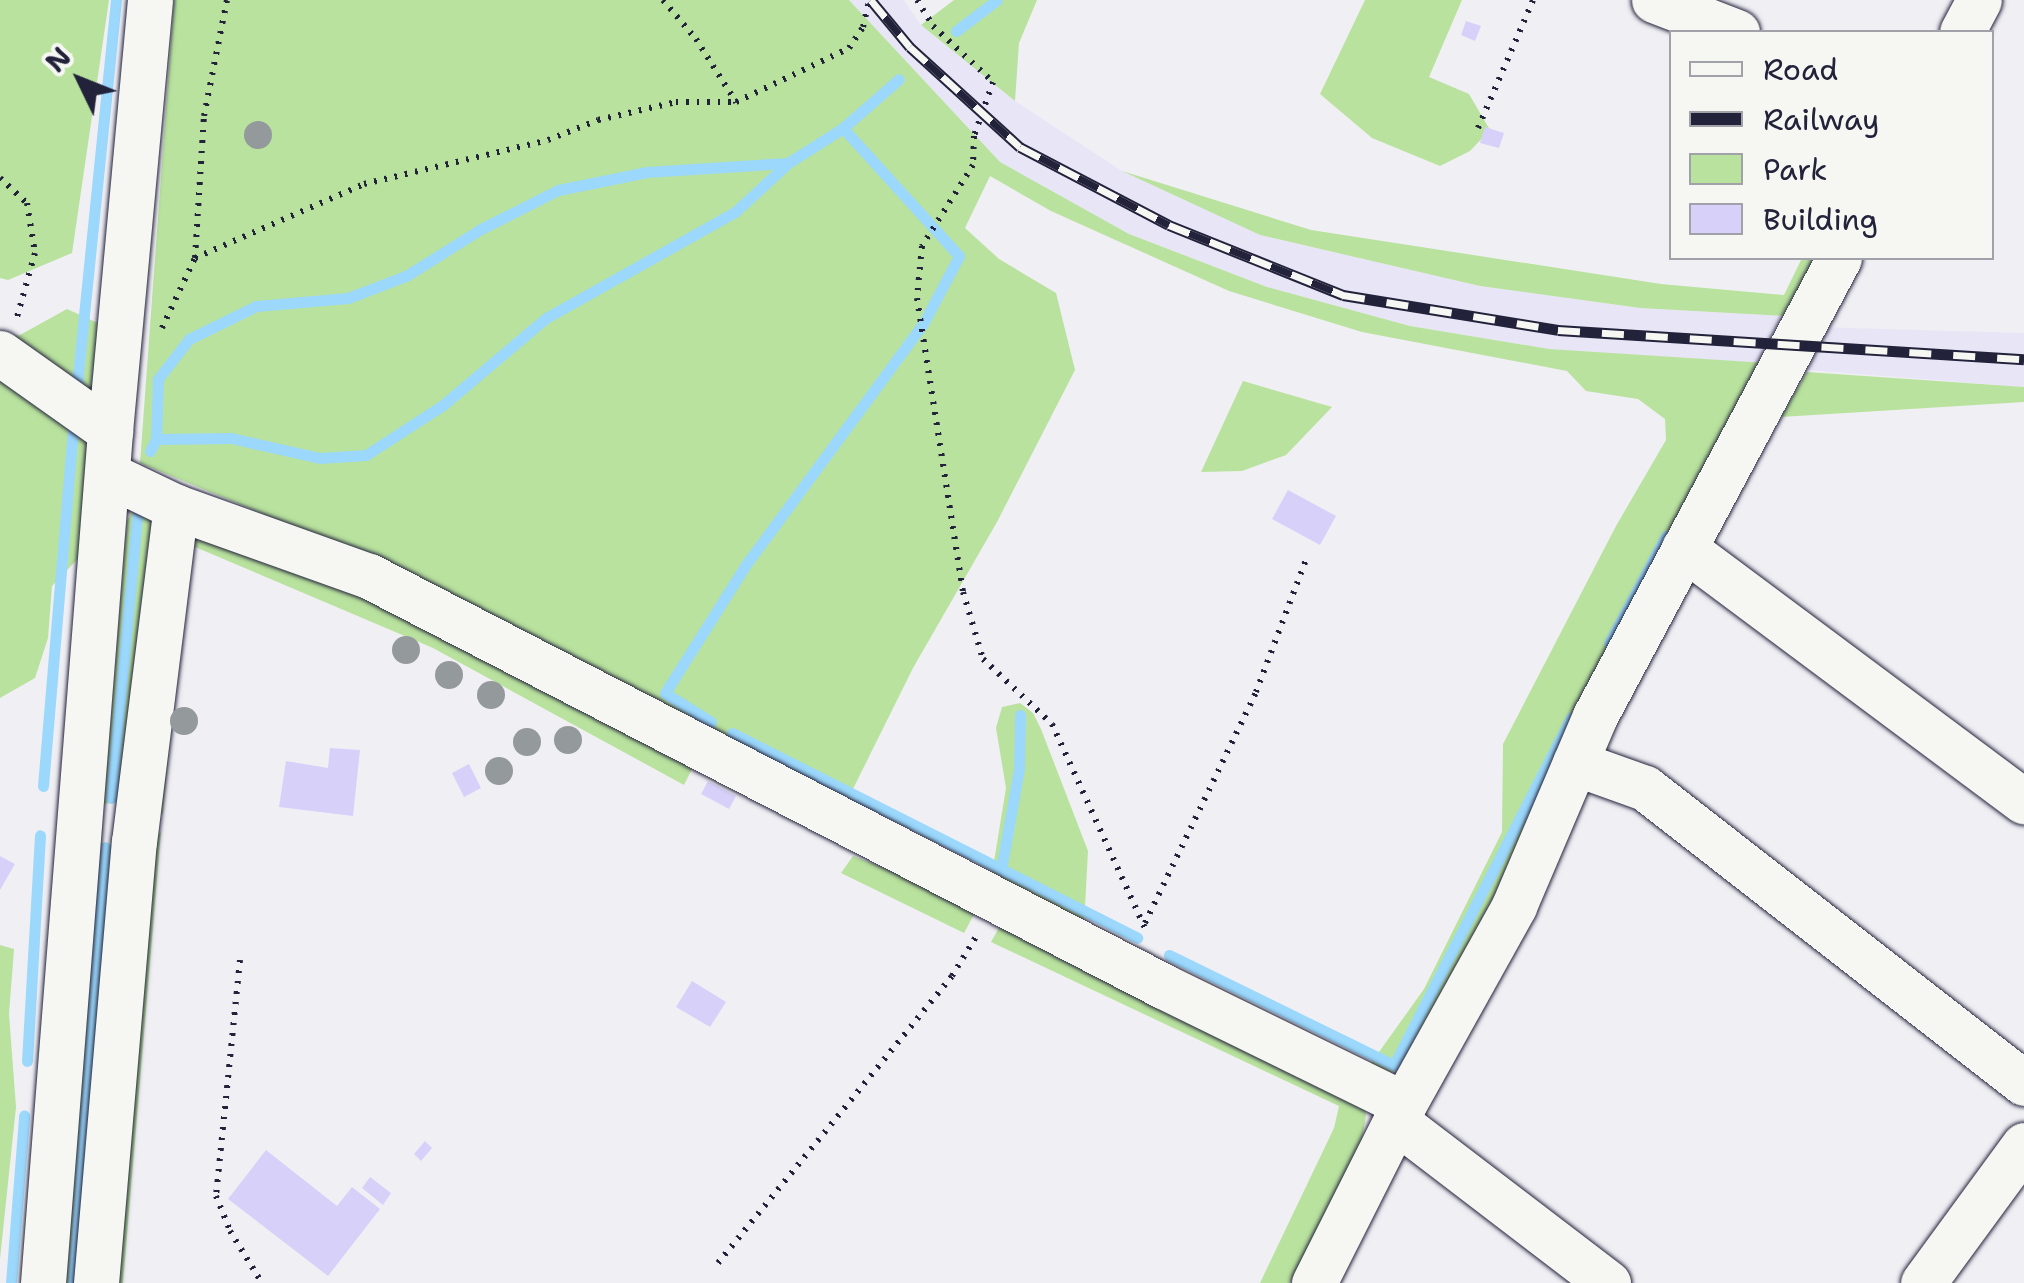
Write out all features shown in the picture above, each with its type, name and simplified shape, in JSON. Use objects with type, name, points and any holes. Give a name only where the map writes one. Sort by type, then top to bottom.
[{"type":"street","points":[[44,1283],[109,452],[150,0]]},
{"type":"street","points":[[1654,0],[1733,30]]},
{"type":"street","points":[[1963,30],[1979,0]]},
{"type":"street","points":[[1314,1283],[1400,1112],[1514,906],[1595,716],[1838,260]]},
{"type":"street","points":[[3,355],[176,507],[369,576],[1400,1112],[1608,1283]]},
{"type":"street","points":[[96,1283],[134,842],[176,507]]},
{"type":"street","points":[[1684,548],[2024,801]]},
{"type":"street","points":[[1575,763],[1645,788],[2024,1083]]},
{"type":"street","points":[[1923,1283],[2024,1146]]},
{"type":"path","points":[[116,374],[155,342],[195,258],[204,116],[227,0]]},
{"type":"path","points":[[663,0],[696,39],[736,102]]},
{"type":"path","points":[[195,258],[364,184],[548,140],[598,120],[676,102],[736,102],[848,48],[863,26],[868,0]]},
{"type":"path","points":[[917,0],[933,26],[993,82],[974,136],[974,165],[922,246],[916,298],[962,592],[983,658],[1052,724],[1145,924],[1164,986]]},
{"type":"path","points":[[1478,128],[1533,0]]},
{"type":"path","points":[[0,178],[27,203],[35,253],[3,355]]},
{"type":"path","points":[[1145,924],[1256,692],[1307,557]]},
{"type":"path","points":[[718,1264],[952,976],[998,901]]},
{"type":"path","points":[[240,960],[216,1196],[230,1231],[262,1283]]},
{"type":"shaded area","points":[[849,0],[904,0],[921,25],[1015,101],[1122,171],[1260,235],[1480,286],[1640,308],[1785,316],[1767,363],[1670,358],[1548,349],[1410,326],[1267,287],[1129,234],[1000,162]]},
{"type":"shaded area","points":[[1815,327],[2024,333],[2024,387],[1794,369]]},
{"type":"green space","points":[[0,0],[109,0],[72,253],[8,280],[0,278]]},
{"type":"green space","points":[[174,0],[849,0],[1000,162],[1129,234],[1267,287],[1410,326],[1549,349],[1767,363],[1416,1062],[1390,1073],[1369,1066],[1424,989],[1502,832],[1503,744],[1616,526],[1666,440],[1665,419],[1638,399],[1586,391],[1567,371],[1362,332],[1229,291],[1051,211],[990,176],[965,228],[999,259],[1056,293],[1075,370],[997,522],[913,668],[846,803],[341,546],[140,463]]},
{"type":"green space","points":[[954,0],[1037,0],[1019,43],[1015,101],[921,25]]},
{"type":"green space","points":[[1365,0],[1462,0],[1429,77],[1469,94],[1490,130],[1470,151],[1440,166],[1372,138],[1320,94]]},
{"type":"green space","points":[[1122,171],[1311,230],[1661,284],[1784,295],[1801,260],[1823,260],[1785,316],[1640,308],[1480,286],[1260,235]]},
{"type":"green space","points":[[67,309],[100,324],[87,549],[52,586],[48,638],[35,678],[0,698],[0,338],[20,335]]},
{"type":"green space","points":[[1807,372],[2024,387],[2024,402],[1781,417]]},
{"type":"green space","points":[[1243,381],[1332,407],[1286,455],[1242,471],[1201,472]]},
{"type":"green space","points":[[132,512],[153,518],[122,801],[104,804],[127,521]]},
{"type":"green space","points":[[205,528],[390,601],[693,767],[684,785],[433,648],[188,544],[163,814],[147,813],[187,544]]},
{"type":"green space","points":[[1020,703],[1033,713],[1041,729],[1088,851],[1084,925],[991,880],[1006,788],[996,728],[1002,707]]},
{"type":"green space","points":[[161,832],[123,1283],[103,1283],[142,845]]},
{"type":"green space","points":[[97,842],[116,846],[85,1283],[62,1283]]},
{"type":"green space","points":[[853,856],[979,905],[964,933],[841,873]]},
{"type":"green space","points":[[1004,919],[1361,1099],[1366,1115],[1362,1140],[1290,1283],[1260,1283],[1334,1128],[1339,1106],[991,942]]},
{"type":"green space","points":[[0,945],[14,949],[9,1014],[16,1107],[0,1259]]},
{"type":"building","points":[[1466,21],[1481,26],[1475,41],[1461,35]]},
{"type":"building","points":[[1485,127],[1504,133],[1499,148],[1480,143]]},
{"type":"building","points":[[1288,490],[1336,516],[1320,545],[1272,519]]},
{"type":"building","points":[[330,748],[360,750],[353,816],[279,807],[286,761],[328,768]]},
{"type":"building","points":[[469,764],[481,788],[464,797],[452,773]]},
{"type":"building","points":[[708,781],[736,796],[729,809],[701,794]]},
{"type":"building","points":[[0,856],[15,864],[0,890]]},
{"type":"building","points":[[692,981],[726,1002],[710,1027],[676,1007]]},
{"type":"building","points":[[425,1141],[432,1148],[421,1161],[414,1154]]},
{"type":"building","points":[[266,1150],[337,1206],[352,1187],[380,1209],[328,1276],[228,1199]]},
{"type":"building","points":[[370,1177],[391,1193],[383,1205],[362,1188]]},
{"type":"waterway","points":[[77,384],[116,0]]},
{"type":"waterway","points":[[956,31],[997,0]]},
{"type":"waterway","points":[[711,722],[665,693],[745,566],[923,324],[959,256],[843,128],[899,79]]},
{"type":"waterway","points":[[150,451],[156,439],[158,379],[189,339],[256,306],[348,298],[406,276],[481,229],[558,190],[647,172],[788,163],[843,128]]},
{"type":"waterway","points":[[156,439],[231,438],[320,458],[366,455],[443,405],[546,318],[735,212],[787,164]]},
{"type":"waterway","points":[[43,786],[73,427]]},
{"type":"waterway","points":[[111,798],[137,517]]},
{"type":"waterway","points":[[1609,643],[1666,536]]},
{"type":"waterway","points":[[1001,870],[1019,769],[1020,715]]},
{"type":"waterway","points":[[1169,955],[1394,1065],[1571,717]]},
{"type":"waterway","points":[[732,733],[1137,938]]},
{"type":"waterway","points":[[27,1061],[40,835]]},
{"type":"waterway","points":[[73,1283],[105,847]]},
{"type":"waterway","points":[[11,1283],[24,1116]]},
{"type":"railway","points":[[871,0],[910,47],[1020,147],[1169,225],[1343,295],[1558,330],[2024,359]]}]
